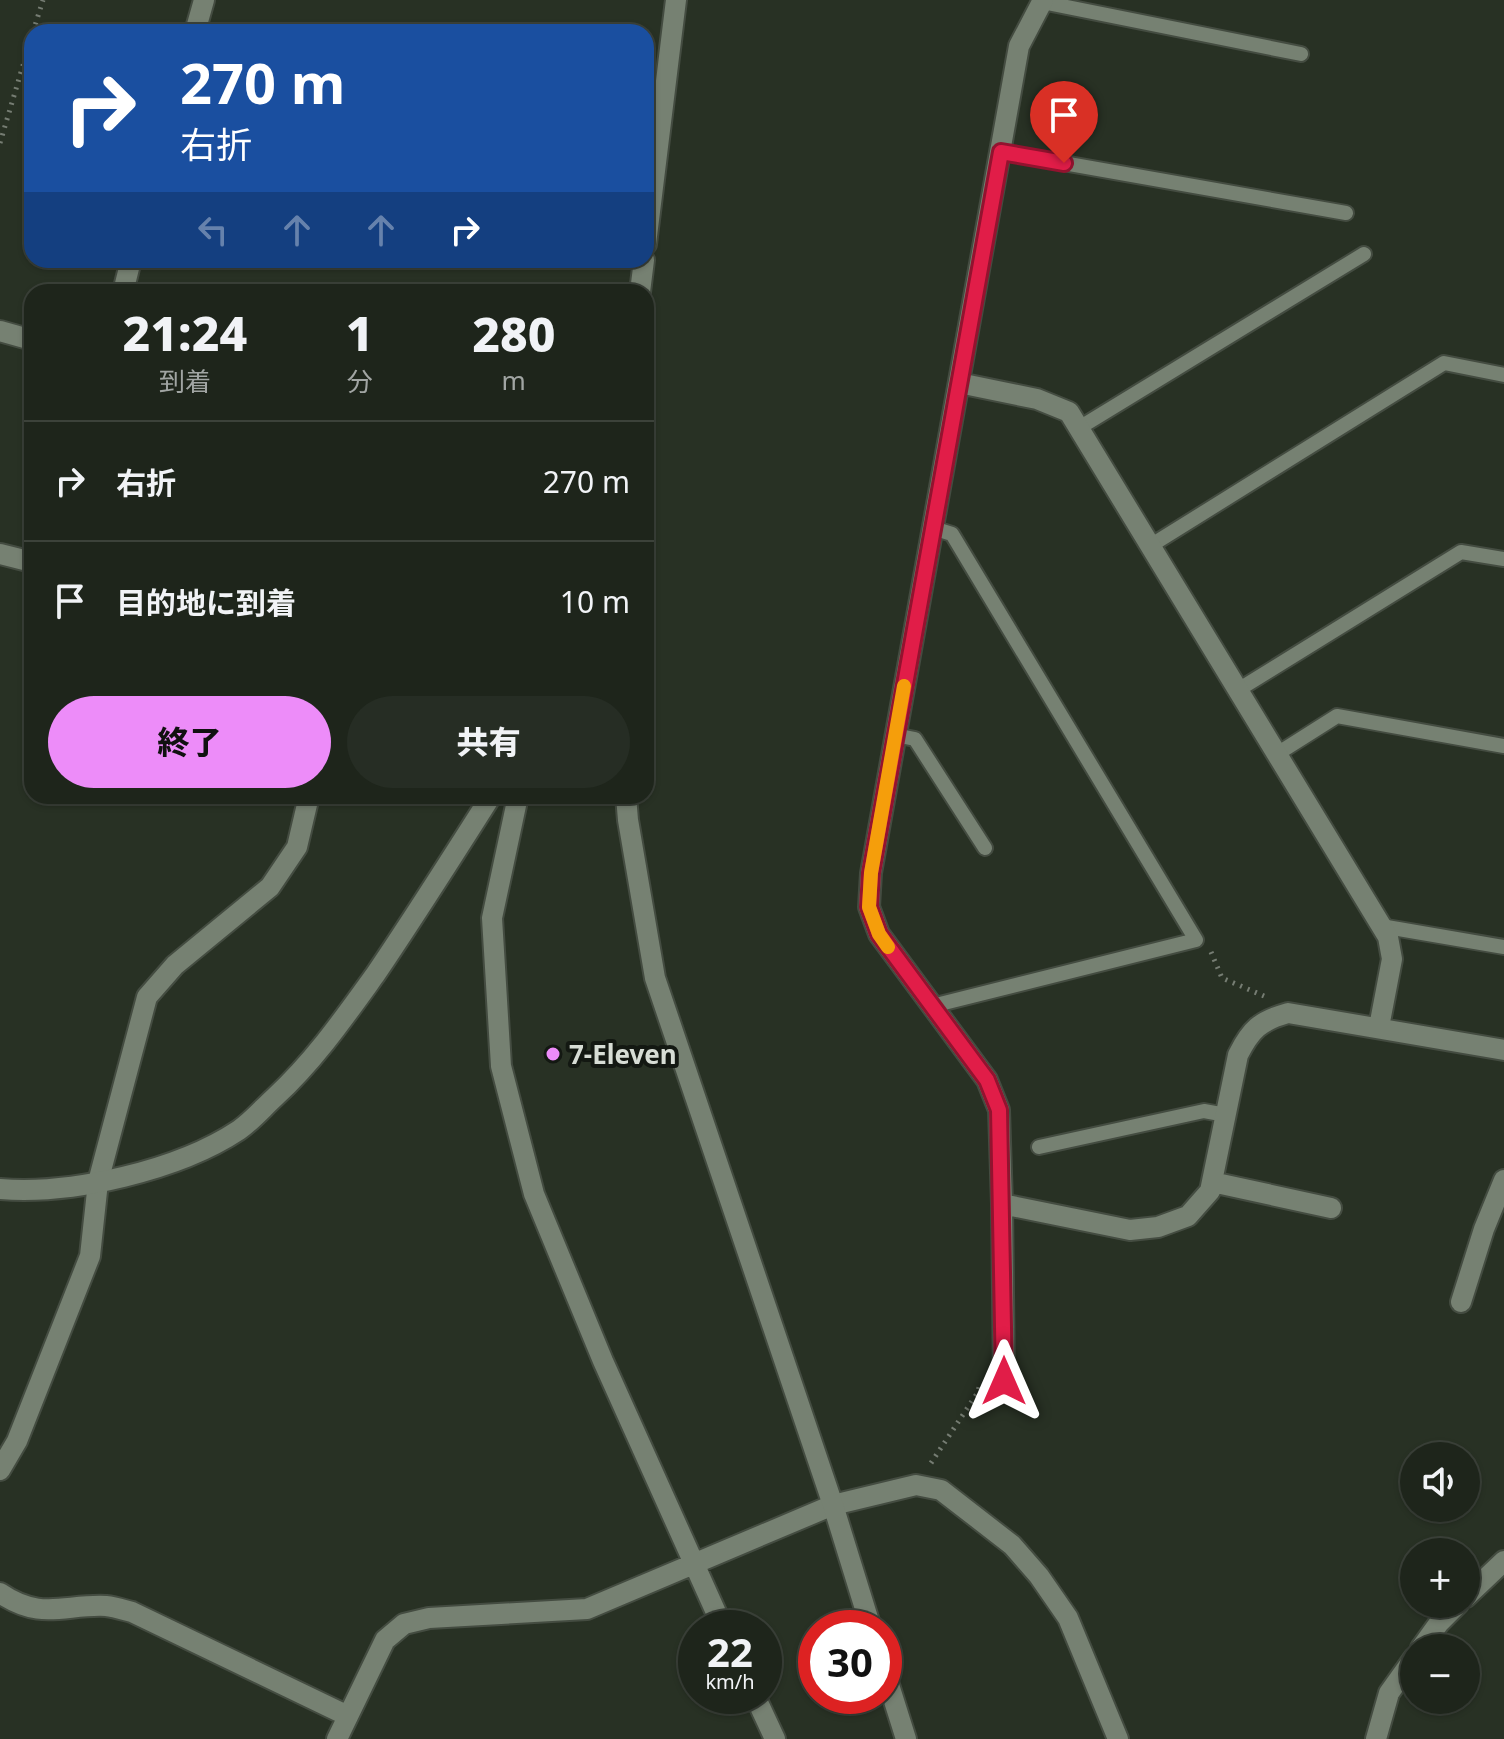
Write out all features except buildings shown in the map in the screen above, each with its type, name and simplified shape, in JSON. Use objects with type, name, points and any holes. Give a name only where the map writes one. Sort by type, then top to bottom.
[{"type":"street","points":[[197,24],[204,0]]},
{"type":"street","points":[[654,179],[676,0]]},
{"type":"street","points":[[1004,1381],[999,1110],[987,1080],[879,934],[869,907],[871,873],[895,735],[1019,46],[1043,1]]},
{"type":"street","points":[[0,331],[24,338]]},
{"type":"street","points":[[959,383],[1037,399],[1069,412],[1388,937],[1392,959],[1379,1027]]},
{"type":"street","points":[[0,554],[24,560]]},
{"type":"street","points":[[0,1470],[17,1441],[90,1256],[98,1182],[147,997],[175,965],[270,887],[297,847],[307,804]]},
{"type":"street","points":[[0,1189],[98,1182],[169,1166],[240,1130],[287,1086],[332,1036],[398,941],[486,804]]},
{"type":"street","points":[[516,804],[492,918],[501,1066],[534,1194],[603,1361],[715,1610]]},
{"type":"street","points":[[627,804],[655,978],[865,1610]]},
{"type":"street","points":[[1002,1204],[1130,1230],[1158,1227],[1188,1216],[1210,1191],[1238,1055],[1247,1036],[1267,1018],[1288,1013],[1504,1050]]},
{"type":"street","points":[[1461,1302],[1499,1208],[1504,1180]]},
{"type":"street","points":[[1212,1182],[1331,1208]]},
{"type":"street","points":[[337,1739],[385,1640],[404,1624],[429,1618],[587,1609],[833,1505],[916,1485],[941,1490],[1012,1545],[1039,1576],[1068,1618],[1118,1739]]},
{"type":"street","points":[[1480,1584],[1504,1561]]},
{"type":"street","points":[[0,1593],[13,1602],[46,1611],[108,1606],[132,1612],[348,1716]]},
{"type":"street","points":[[1431,1634],[1444,1618]]},
{"type":"street","points":[[1376,1739],[1389,1693],[1400,1678]]},
{"type":"street","points":[[763,1714],[775,1739]]},
{"type":"street","points":[[898,1714],[906,1739]]},
{"type":"lane","points":[[1043,1],[1301,54]]},
{"type":"lane","points":[[1001,152],[1346,213]]},
{"type":"lane","points":[[1079,428],[1364,254]]},
{"type":"lane","points":[[1150,546],[1444,363],[1504,375]]},
{"type":"lane","points":[[932,1006],[1196,940],[952,534],[933,528]]},
{"type":"lane","points":[[1238,690],[1461,552],[1504,559]]},
{"type":"lane","points":[[1277,754],[1337,716],[1504,746]]},
{"type":"lane","points":[[895,735],[915,739],[985,848]]},
{"type":"lane","points":[[1381,926],[1504,947]]},
{"type":"lane","points":[[1039,1147],[1204,1111],[1226,1115]]},
{"type":"path","points":[[35,24],[43,0]]},
{"type":"path","points":[[0,143],[24,61]]},
{"type":"path","points":[[1196,940],[1211,950],[1222,978],[1270,998],[1275,1016]]},
{"type":"path","points":[[916,1485],[978,1392],[979,1380]]},
{"type":"slow traffic","points":[[888,947],[879,934],[869,907],[871,873],[904,686]]},
{"type":"place","name":"7-Eleven","points":[[553,1054]]},
{"type":"route","points":[[1004,1381],[999,1110],[987,1080],[879,934],[869,907],[871,873],[1001,152],[1064,163]]}]
